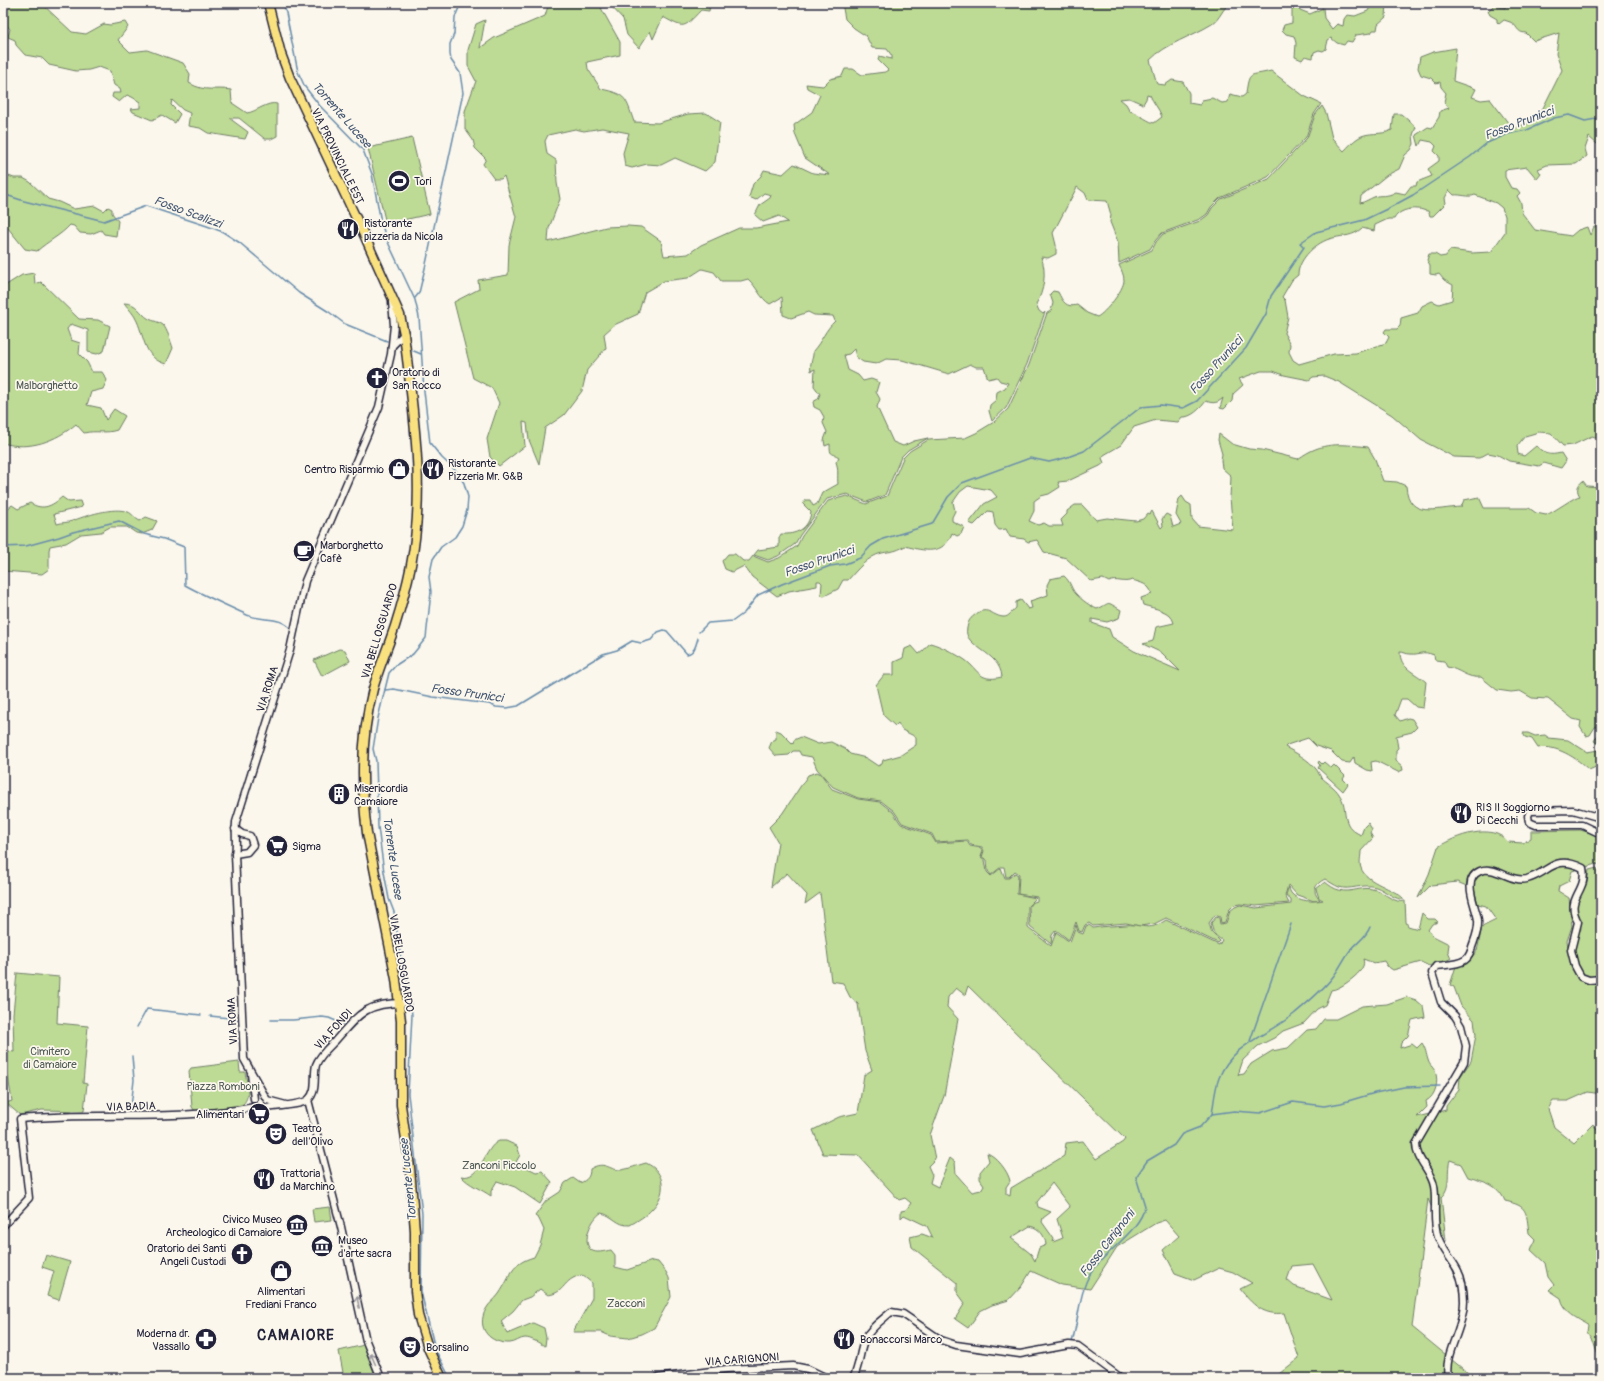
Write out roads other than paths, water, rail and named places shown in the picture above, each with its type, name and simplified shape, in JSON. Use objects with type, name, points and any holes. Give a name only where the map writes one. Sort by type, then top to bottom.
[{"type":"main road","name":"VIA PROVINCIALE EST","points":[[268,3],[281,54],[290,78],[400,315]]},
{"type":"main road","name":"VIA BELLOSGUARDO","points":[[400,315],[404,331],[417,453],[418,512],[405,587],[395,624],[372,691],[363,758],[364,812],[366,833],[401,1003],[401,1106],[410,1167],[415,1231],[415,1291],[418,1315],[424,1337],[442,1378]]},
{"type":"street","name":"VIA ROMA","points":[[265,1101],[244,1059],[237,852],[234,843],[239,835],[235,829],[236,822],[290,650],[305,581],[379,407],[394,341],[392,300]]},
{"type":"street","points":[[394,325],[400,315]]},
{"type":"street","points":[[394,341],[404,331]]},
{"type":"street","points":[[394,341],[402,343],[405,347]]},
{"type":"street","points":[[1601,818],[1573,810],[1530,811],[1528,816],[1531,824],[1542,826],[1582,825],[1601,834]]},
{"type":"street","points":[[237,852],[250,850],[253,845],[250,836],[239,835]]},
{"type":"street","points":[[1448,1378],[1446,1370],[1451,1346],[1462,1317],[1464,1302],[1462,1283],[1459,1272],[1438,1238],[1435,1227],[1434,1186],[1430,1172],[1416,1151],[1416,1144],[1464,1062],[1466,1046],[1461,1026],[1455,1016],[1441,1002],[1432,973],[1436,966],[1464,961],[1470,954],[1477,934],[1478,922],[1470,892],[1470,884],[1474,875],[1480,871],[1489,869],[1514,878],[1527,879],[1558,864],[1573,864],[1583,868],[1585,877],[1581,890],[1573,902],[1573,912],[1578,922],[1571,950],[1575,966],[1581,977],[1589,980],[1601,979]]},
{"type":"street","name":"VIA FONDI","points":[[308,1100],[315,1086],[316,1064],[353,1019],[366,1010],[401,1003]]},
{"type":"street","name":"VIA ROMA","points":[[251,1071],[254,1103]]},
{"type":"street","name":"VIA BADIA","points":[[3,1226],[29,1198],[20,1119],[47,1117],[190,1115],[242,1110],[254,1103],[258,1095],[265,1101],[286,1105],[308,1100]]},
{"type":"street","points":[[308,1100],[341,1227],[366,1340],[381,1378]]},
{"type":"street","name":"VIA BADIA","points":[[254,1103],[260,1109],[265,1101]]},
{"type":"street","points":[[853,1378],[859,1366],[865,1339],[882,1319],[891,1312],[903,1314],[941,1340],[956,1344],[1020,1354],[1069,1345],[1078,1346],[1122,1378]]},
{"type":"street","name":"VIA CARIGNONI","points":[[657,1378],[727,1369],[793,1366],[808,1369],[827,1378]]},
{"type":"waterway","name":"Torrente Lucese","points":[[284,3],[298,72],[305,87],[320,106],[363,150],[372,174],[381,222],[386,238],[415,300],[419,317],[424,391],[430,443],[442,458],[456,471],[464,483],[468,497],[467,510],[462,526],[455,537],[441,547],[433,559],[429,577],[431,592],[426,638],[413,654],[396,665],[389,673],[378,718],[373,749],[376,761],[378,827],[384,872],[389,899],[394,912],[401,959],[408,984],[412,1015],[408,1094],[422,1214],[421,1292],[435,1349],[450,1378]]},
{"type":"waterway","points":[[415,298],[419,293],[426,264],[463,93],[460,73],[451,60],[450,54],[450,44],[454,34],[455,17],[461,3]]},
{"type":"waterway","name":"Fosso Prunicci","points":[[699,632],[708,623],[733,621],[744,613],[758,595],[782,584],[830,566],[845,564],[860,558],[871,546],[883,539],[932,524],[948,497],[962,483],[1030,458],[1049,462],[1084,451],[1141,407],[1161,405],[1183,408],[1197,401],[1246,348],[1266,314],[1271,296],[1304,247],[1300,243],[1316,232],[1364,220],[1389,208],[1413,195],[1470,157],[1487,143],[1508,134],[1527,130],[1554,118],[1569,115],[1585,121],[1601,118]]},
{"type":"waterway","name":"Fosso Scalizzi","points":[[3,194],[24,201],[104,221],[146,206],[223,232],[240,243],[299,293],[345,324],[387,341]]},
{"type":"waterway","name":"Fosso Scalizzi","points":[[409,349],[421,354]]},
{"type":"waterway","points":[[3,547],[26,546],[73,532],[119,521],[144,534],[164,539],[184,547],[185,585],[247,615],[282,622],[292,630]]},
{"type":"waterway","name":"Fosso Prunicci","points":[[385,690],[394,689],[433,697],[489,704],[496,707],[507,708],[518,706],[603,654],[617,650],[632,641],[641,643],[651,640],[658,632],[664,630],[667,631],[687,654],[690,653],[696,646],[698,638]]},
{"type":"waterway","name":"Torrente Lucese","points":[[371,787],[376,790]]},
{"type":"waterway","points":[[1250,1041],[1291,924]]},
{"type":"waterway","points":[[1212,1114],[1219,1078],[1225,1066],[1242,1048],[1294,1014],[1319,992],[1328,983],[1349,952],[1370,927]]},
{"type":"waterway","points":[[137,1027],[147,1009],[201,1015]]},
{"type":"waterway","points":[[210,1016],[239,1019]]},
{"type":"waterway","points":[[271,1020],[293,1020],[322,1017],[329,1018],[343,1024]]},
{"type":"waterway","points":[[131,1107],[134,1080],[132,1056]]},
{"type":"waterway","name":"Fosso Carignoni","points":[[1072,1342],[1082,1294],[1087,1280],[1092,1271],[1127,1235],[1142,1216],[1145,1206],[1136,1177],[1147,1161],[1174,1145],[1182,1134],[1200,1127],[1212,1114],[1234,1111],[1260,1113],[1293,1102],[1324,1106],[1404,1087],[1440,1086]]},
{"type":"place","name":"Tori","points":[[399,181]]},
{"type":"place","name":"Ristorante pizzeria da Nicola","points":[[348,229]]},
{"type":"place","name":"Oratorio di San Rocco","points":[[377,378]]},
{"type":"place","name":"Centro Risparmio","points":[[399,469]]},
{"type":"place","name":"Ristorante Pizzeria Mr. G&B","points":[[433,469]]},
{"type":"place","name":"Marborghetto Cafè","points":[[304,551]]},
{"type":"place","name":"Misericordia Camaiore","points":[[339,794]]},
{"type":"place","name":"RIS Il Soggiorno Di Cecchi","points":[[1461,813]]},
{"type":"place","name":"Sigma","points":[[277,846]]},
{"type":"place","name":"Alimentari","points":[[259,1114]]},
{"type":"place","name":"Teatro dell'Olivo","points":[[276,1134]]},
{"type":"place","name":"Trattoria da Marchino","points":[[264,1179]]},
{"type":"place","name":"Civico Museo Archeologico di Camaiore","points":[[297,1225]]},
{"type":"place","name":"Museo d'arte sacra","points":[[322,1246]]},
{"type":"place","name":"Oratorio dei Santi Angeli Custodi","points":[[242,1254]]},
{"type":"place","name":"Alimentari Frediani Franco","points":[[281,1271]]},
{"type":"place","name":"Moderna dr. Vassallo","points":[[206,1339]]},
{"type":"place","name":"Bonaccorsi Marco","points":[[844,1339]]},
{"type":"place","name":"Borsalino","points":[[410,1347]]},
{"type":"district","name":"CAMAIORE","points":[[296,1335]]},
{"type":"park label","name":"Malborghetto","points":[[47,385]]},
{"type":"park label","name":"Cimitero di Camaiore","points":[[50,1057]]},
{"type":"park label","name":"Piazza Romboni","points":[[223,1086]]},
{"type":"park label","name":"Zanconi Piccolo","points":[[499,1165]]},
{"type":"park label","name":"Zacconi","points":[[626,1303]]}]
